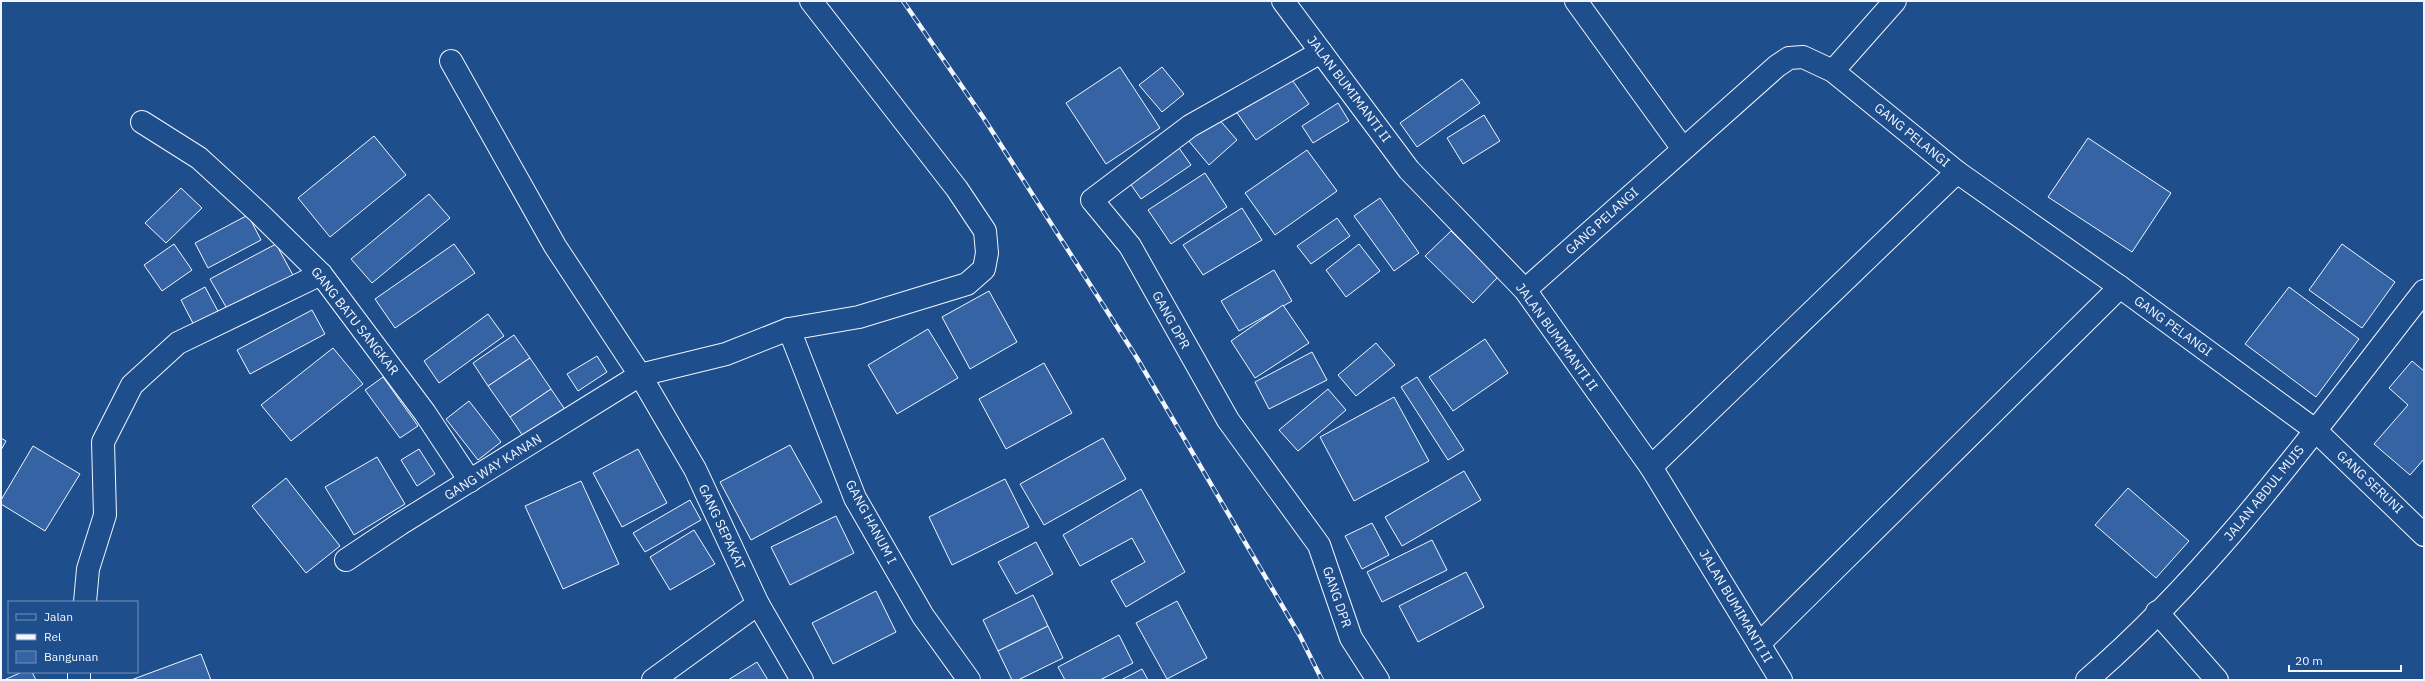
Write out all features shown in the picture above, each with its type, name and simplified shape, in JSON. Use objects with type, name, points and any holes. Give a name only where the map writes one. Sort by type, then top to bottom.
[{"type":"street","name":"GANG WAY KANAN","points":[[346,560],[640,375],[726,354],[789,330],[859,317],[967,284],[984,269],[988,254],[984,231],[958,189],[811,1]]},
{"type":"street","name":"JALAN BUMIMANTI II","points":[[1283,1],[1408,170],[1525,290],[1651,467],[1781,680]]},
{"type":"street","points":[[1576,1],[1684,149]]},
{"type":"street","points":[[1833,71],[1895,1]]},
{"type":"street","name":"GANG DPR","points":[[1321,52],[1190,126],[1092,200],[1130,246],[1228,420],[1318,545],[1351,638],[1378,680]]},
{"type":"street","name":"GANG PELANGI","points":[[1525,290],[1777,66],[1789,58],[1803,57],[1833,71],[1958,172],[2120,287],[2314,430]]},
{"type":"street","points":[[451,61],[555,246],[640,375]]},
{"type":"street","name":"GANG BATU SANGKAR","points":[[142,122],[199,158],[259,212],[321,274],[425,413],[470,481]]},
{"type":"street","points":[[1651,467],[1958,172]]},
{"type":"street","points":[[85,601],[88,569],[105,515],[103,442],[132,384],[178,343],[321,274]]},
{"type":"street","points":[[1759,644],[2120,287]]},
{"type":"street","name":"JALAN ABDUL MUIS","points":[[2087,680],[2119,652],[2221,546],[2424,291]]},
{"type":"street","name":"GANG HANUM I","points":[[789,330],[856,498],[923,616],[969,680]]},
{"type":"street","name":"GANG SEPAKAT","points":[[640,375],[695,468],[758,604],[802,680]]},
{"type":"street","name":"GANG SERUNI","points":[[2314,430],[2424,535]]},
{"type":"street","points":[[653,680],[758,604]]},
{"type":"street","points":[[2157,612],[2217,680]]},
{"type":"building","points":[[1281,64],[1309,104],[1256,140],[1228,100]]},
{"type":"building","points":[[1120,67],[1160,128],[1106,164],[1066,103]]},
{"type":"building","points":[[1162,67],[1184,94],[1162,112],[1139,85]]},
{"type":"building","points":[[1462,79],[1480,103],[1417,147],[1400,123]]},
{"type":"building","points":[[1338,103],[1349,121],[1313,143],[1302,126]]},
{"type":"building","points":[[1210,109],[1237,140],[1209,165],[1182,133]]},
{"type":"building","points":[[1484,115],[1500,141],[1463,164],[1447,138]]},
{"type":"building","points":[[1170,135],[1191,165],[1141,199],[1120,169]]},
{"type":"building","points":[[374,136],[406,175],[330,237],[298,198]]},
{"type":"building","points":[[2088,138],[2171,193],[2132,252],[2048,197]]},
{"type":"building","points":[[1307,150],[1337,191],[1275,235],[1245,193]]},
{"type":"building","points":[[1205,173],[1227,207],[1171,244],[1148,210]]},
{"type":"building","points":[[181,188],[202,208],[166,243],[145,223]]},
{"type":"building","points":[[429,194],[450,218],[372,283],[351,259]]},
{"type":"building","points":[[1380,198],[1419,253],[1394,271],[1354,216]]},
{"type":"building","points":[[1242,208],[1262,240],[1203,275],[1183,245]]},
{"type":"building","points":[[248,215],[261,240],[208,268],[195,243]]},
{"type":"building","points":[[1337,218],[1350,236],[1311,264],[1297,246]]},
{"type":"building","points":[[1451,231],[1498,277],[1473,303],[1425,256]]},
{"type":"building","points":[[174,244],[192,270],[162,291],[144,265]]},
{"type":"building","points":[[276,244],[294,277],[229,312],[210,279]]},
{"type":"building","points":[[454,244],[475,273],[395,328],[375,299]]},
{"type":"building","points":[[1359,244],[1380,271],[1346,297],[1326,270]]},
{"type":"building","points":[[2342,244],[2395,282],[2362,328],[2309,290]]},
{"type":"building","points":[[1274,270],[1292,301],[1239,331],[1221,301]]},
{"type":"building","points":[[205,287],[220,315],[196,329],[181,300]]},
{"type":"building","points":[[2289,287],[2359,339],[2316,397],[2245,344]]},
{"type":"building","points":[[989,291],[1017,342],[970,369],[942,317]]},
{"type":"building","points":[[1283,305],[1309,343],[1255,378],[1231,341]]},
{"type":"building","points":[[312,310],[325,334],[250,374],[237,350]]},
{"type":"building","points":[[488,314],[504,336],[439,383],[424,361]]},
{"type":"building","points":[[928,329],[958,378],[897,414],[868,365]]},
{"type":"building","points":[[514,335],[530,358],[488,386],[473,363]]},
{"type":"building","points":[[1485,339],[1508,373],[1453,411],[1429,377]]},
{"type":"building","points":[[1376,343],[1395,365],[1356,396],[1338,375]]},
{"type":"building","points":[[333,348],[363,384],[291,441],[261,405]]},
{"type":"building","points":[[1312,352],[1327,380],[1269,409],[1255,382]]},
{"type":"building","points":[[597,356],[607,372],[578,391],[567,374]]},
{"type":"building","points":[[530,358],[551,389],[510,417],[488,386]]},
{"type":"building","points":[[2412,361],[2424,371],[2424,459],[2410,475],[2374,444],[2408,405],[2389,388]]},
{"type":"building","points":[[1044,363],[1072,413],[1006,449],[979,399]]},
{"type":"building","points":[[383,377],[418,426],[400,438],[365,390]]},
{"type":"building","points":[[1417,377],[1464,450],[1448,460],[1401,387]]},
{"type":"building","points":[[551,389],[566,411],[525,439],[510,417]]},
{"type":"building","points":[[1328,389],[1346,410],[1298,451],[1279,430]]},
{"type":"building","points":[[1394,397],[1429,461],[1354,501],[1320,437]]},
{"type":"building","points":[[469,401],[501,442],[478,460],[446,419]]},
{"type":"building","points":[[1,438],[6,441],[1,450]]},
{"type":"building","points":[[1103,438],[1126,479],[1044,525],[1020,484]]},
{"type":"building","points":[[790,445],[822,502],[751,540],[720,482]]},
{"type":"building","points":[[33,446],[80,474],[45,531],[1,504],[1,500]]},
{"type":"building","points":[[419,449],[435,474],[417,486],[401,460]]},
{"type":"building","points":[[638,449],[667,503],[622,527],[593,473]]},
{"type":"building","points":[[377,457],[405,504],[354,535],[325,487]]},
{"type":"building","points":[[1464,471],[1481,500],[1402,546],[1385,517]]},
{"type":"building","points":[[286,478],[340,546],[306,573],[252,506]]},
{"type":"building","points":[[1005,479],[1029,527],[952,565],[929,517]]},
{"type":"building","points":[[581,481],[619,564],[563,589],[525,506]]},
{"type":"building","points":[[2128,488],[2189,541],[2156,578],[2095,525]]},
{"type":"building","points":[[1141,489],[1185,572],[1126,607],[1111,581],[1145,562],[1132,538],[1080,566],[1063,535]]},
{"type":"building","points":[[690,500],[701,520],[645,552],[633,533]]},
{"type":"building","points":[[836,516],[854,553],[790,585],[771,547]]},
{"type":"building","points":[[1372,523],[1389,555],[1362,569],[1345,536]]},
{"type":"building","points":[[694,530],[715,564],[670,590],[650,557]]},
{"type":"building","points":[[1432,540],[1447,570],[1382,602],[1367,572]]},
{"type":"building","points":[[1036,542],[1053,574],[1016,594],[998,562]]},
{"type":"building","points":[[1466,572],[1484,607],[1418,642],[1399,606]]},
{"type":"building","points":[[876,591],[896,632],[833,664],[812,623]]},
{"type":"building","points":[[1033,595],[1048,626],[998,651],[983,620]]},
{"type":"building","points":[[1177,601],[1207,658],[1167,679],[1136,623]]},
{"type":"building","points":[[1048,626],[1063,658],[1018,680],[1012,680],[998,651]]},
{"type":"building","points":[[1119,635],[1133,663],[1100,680],[1065,680],[1058,667]]},
{"type":"building","points":[[201,654],[211,680],[131,680]]},
{"type":"building","points":[[757,662],[768,680],[728,680]]},
{"type":"building","points":[[1142,669],[1148,680],[1121,680]]},
{"type":"building","points":[[20,673],[32,673],[36,680],[4,680]]},
{"type":"railway","points":[[903,1],[983,117],[1137,358],[1300,636],[1322,680]]}]
